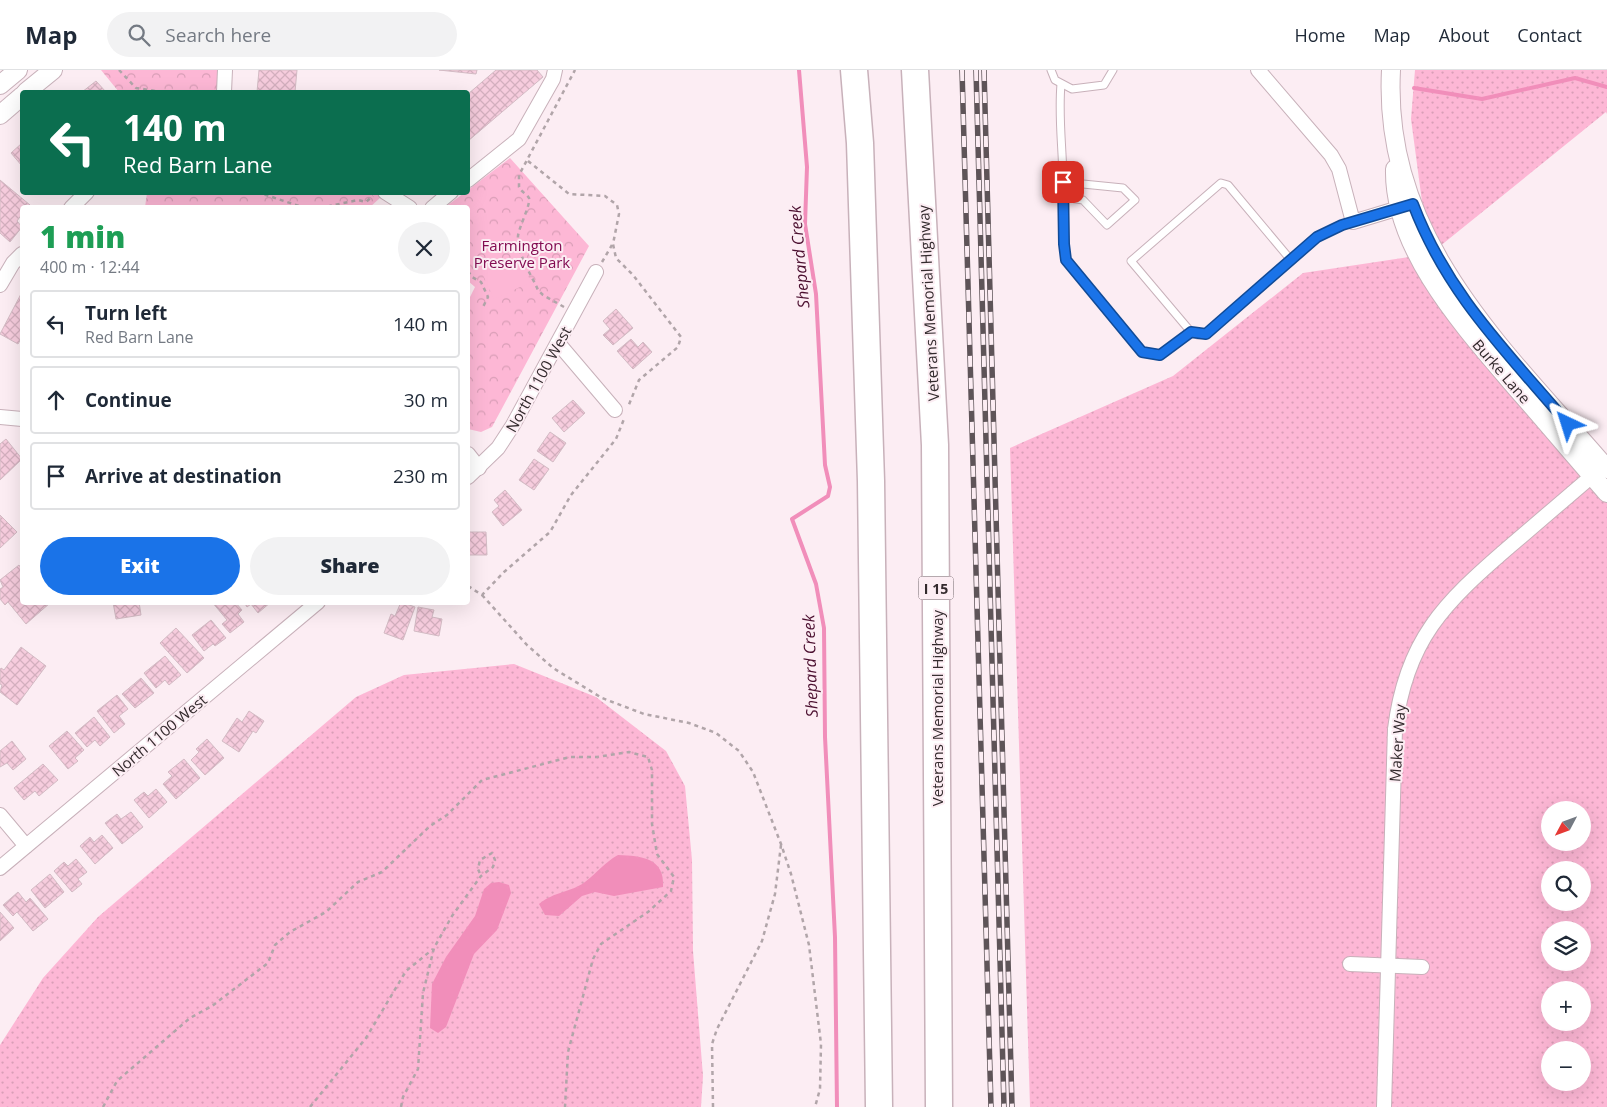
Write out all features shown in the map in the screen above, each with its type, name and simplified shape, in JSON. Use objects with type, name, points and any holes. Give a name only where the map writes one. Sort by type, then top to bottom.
[{"type":"highway","points":[[849,70],[860,143]]},
{"type":"highway","points":[[854,70],[860,143],[871,481],[879,1107]]},
{"type":"highway","name":"Veterans Memorial Highway","points":[[915,70],[935,444],[939,1107]]},
{"type":"street","points":[[0,85],[18,70]]},
{"type":"street","points":[[28,90],[53,70]]},
{"type":"street","points":[[224,90],[225,70]]},
{"type":"street","points":[[470,178],[519,139],[553,79],[555,70]]},
{"type":"street","points":[[1258,70],[1332,155],[1339,169],[1353,222],[1406,206]]},
{"type":"street","name":"Burke Lane","points":[[1390,70],[1392,115],[1406,206],[1463,299],[1602,468],[1607,493]]},
{"type":"street","points":[[0,115],[20,98]]},
{"type":"street","points":[[74,205],[84,195]]},
{"type":"street","points":[[390,195],[405,205]]},
{"type":"street","points":[[436,205],[447,195]]},
{"type":"street","points":[[0,285],[13,263],[20,256]]},
{"type":"street","name":"North 1100 West","points":[[470,476],[498,448],[513,425],[596,272]]},
{"type":"street","points":[[558,343],[615,410]]},
{"type":"street","points":[[0,417],[20,419]]},
{"type":"street","points":[[470,457],[479,468]]},
{"type":"street","name":"Maker Way","points":[[1384,1107],[1395,729],[1402,689],[1415,653],[1432,623],[1453,597],[1602,468]]},
{"type":"street","name":"North 1100 West","points":[[0,868],[314,605]]},
{"type":"street","points":[[0,815],[26,846]]},
{"type":"street","points":[[1350,964],[1422,966]]},
{"type":"lane","points":[[1051,70],[1055,80],[1072,89],[1104,85],[1113,70]]},
{"type":"lane","points":[[1061,84],[1058,118],[1066,260],[1142,352],[1160,355],[1191,332]]},
{"type":"lane","points":[[1063,182],[1123,188],[1135,200],[1107,225],[1083,200],[1064,198]]},
{"type":"lane","points":[[1290,259],[1228,185],[1221,183],[1131,261],[1191,332],[1206,334],[1290,259],[1324,233],[1353,222]]},
{"type":"path","points":[[119,70],[136,88],[141,90]]},
{"type":"path","points":[[574,312],[543,296],[520,252],[518,237],[521,222],[529,203],[528,198],[520,190],[519,175],[575,70]]},
{"type":"path","points":[[266,195],[296,205]]},
{"type":"path","points":[[334,205],[358,200],[366,202],[371,199],[373,195]]},
{"type":"path","points":[[596,272],[613,244]]},
{"type":"path","points":[[470,274],[481,282],[488,297],[483,307]]},
{"type":"path","points":[[482,595],[527,646],[553,668],[602,698],[644,714],[689,723],[716,733],[739,751],[753,772],[791,874],[809,945],[820,1044],[820,1089],[815,1107]]},
{"type":"path","points":[[103,1107],[117,1081],[190,1018],[212,1006],[268,963],[275,945],[290,932],[326,912],[358,882],[382,872],[482,780],[512,774],[524,768],[570,757],[597,757],[629,752],[648,757],[652,770],[652,824],[657,854],[674,877],[671,891],[648,912],[601,944],[593,958],[568,1052],[565,1107]]},
{"type":"path","points":[[713,1107],[712,1044],[717,1029],[762,941],[775,894],[781,844]]},
{"type":"path","points":[[401,1107],[403,1097],[418,1069],[423,993],[434,948],[452,916],[481,876],[493,866],[495,860],[492,853],[480,860],[478,869],[481,876]]},
{"type":"path","points":[[310,1107],[366,1038],[406,971],[434,948]]},
{"type":"green space","points":[[101,70],[221,70],[219,90],[117,90]]},
{"type":"green space","points":[[1415,70],[1607,70],[1607,114],[1606,112],[1429,255],[1607,455],[1607,1107],[1030,1107],[1010,448],[1173,376],[1303,273],[1429,254],[1411,119]]},
{"type":"green space","name":"Farmington Preserve Park","points":[[510,158],[589,246],[492,427],[481,432],[470,429],[470,297],[475,287],[470,283],[470,205],[448,205],[461,195],[470,195],[470,188]]},
{"type":"green space","points":[[147,195],[378,195],[381,197],[372,205],[145,205]]},
{"type":"green space","points":[[520,259],[531,282],[494,299],[483,275]]},
{"type":"green space","points":[[514,664],[596,697],[666,751],[685,786],[692,860],[693,951],[703,1076],[701,1107],[0,1107],[0,1045],[43,978],[98,917],[356,697],[404,675]]},
{"type":"shaded area","points":[[618,855],[635,856],[650,860],[656,864],[663,877],[663,887],[614,896],[595,892],[582,896],[559,916],[545,915],[539,904],[579,886]]},
{"type":"shaded area","points":[[499,882],[509,885],[511,893],[497,930],[474,954],[446,1027],[438,1033],[430,1028],[432,984],[446,957],[475,916],[484,889],[491,883]]},
{"type":"building","points":[[259,70],[297,70],[295,90],[257,90]]},
{"type":"building","points":[[439,70],[477,70],[476,74]]},
{"type":"building","points":[[496,70],[537,70],[543,77],[470,139],[470,92]]},
{"type":"building","points":[[96,81],[104,90],[85,90]]},
{"type":"building","points":[[20,145],[20,164],[11,153]]},
{"type":"building","points":[[0,180],[30,205],[20,205],[20,217],[17,221],[20,225],[20,230],[10,242],[0,233]]},
{"type":"building","points":[[20,296],[20,340],[18,344],[0,334]]},
{"type":"building","points":[[616,309],[633,328],[613,345],[603,335],[610,329],[603,321]]},
{"type":"building","points":[[631,339],[638,347],[643,342],[652,352],[633,369],[617,351]]},
{"type":"building","points":[[573,400],[585,413],[564,432],[552,418]]},
{"type":"building","points":[[550,432],[566,443],[553,462],[537,451]]},
{"type":"building","points":[[6,439],[20,456],[20,461],[0,480],[0,444]]},
{"type":"building","points":[[534,459],[549,469],[534,490],[519,480]]},
{"type":"building","points":[[505,490],[522,510],[503,526],[492,512],[499,506],[494,500]]},
{"type":"building","points":[[0,515],[17,532],[0,548]]},
{"type":"building","points":[[470,532],[486,532],[487,555],[470,555]]},
{"type":"building","points":[[19,565],[20,605],[48,605],[26,624],[8,602],[5,605],[0,599],[0,589],[3,587],[0,580]]},
{"type":"building","points":[[114,605],[139,605],[141,615],[116,619]]},
{"type":"building","points":[[214,605],[238,605],[242,610],[238,614],[244,622],[230,633],[222,624],[227,620]]},
{"type":"building","points":[[252,605],[267,605],[258,613]]},
{"type":"building","points":[[400,605],[415,607],[403,640],[384,633],[391,614],[395,616]]},
{"type":"building","points":[[418,607],[434,610],[432,617],[442,619],[439,636],[414,631]]},
{"type":"building","points":[[211,620],[226,638],[204,651],[192,635]]},
{"type":"building","points":[[176,628],[204,658],[187,673],[160,643]]},
{"type":"building","points":[[21,647],[46,666],[17,705],[0,692],[2,685],[0,684],[0,670],[1,668],[4,670]]},
{"type":"building","points":[[165,656],[181,675],[169,685],[165,680],[156,688],[144,673]]},
{"type":"building","points":[[141,678],[154,693],[135,708],[122,694]]},
{"type":"building","points":[[117,695],[128,709],[119,716],[125,724],[114,733],[97,711]]},
{"type":"building","points":[[249,711],[264,721],[256,733],[253,731],[239,752],[222,741],[237,718],[242,722]]},
{"type":"building","points":[[94,717],[110,737],[100,746],[95,740],[87,747],[75,733]]},
{"type":"building","points":[[67,731],[84,750],[75,758],[78,761],[68,769],[49,746]]},
{"type":"building","points":[[207,739],[224,758],[205,775],[191,760],[199,752],[196,749]]},
{"type":"building","points":[[12,741],[26,759],[13,770],[7,763],[0,767],[0,751]]},
{"type":"building","points":[[184,759],[200,778],[176,799],[163,784],[172,776],[168,772]]},
{"type":"building","points":[[43,764],[58,780],[39,796],[35,791],[24,800],[14,788]]},
{"type":"building","points":[[156,789],[167,802],[149,818],[134,800],[144,792],[148,796]]},
{"type":"building","points":[[131,812],[143,827],[122,844],[105,823],[117,814],[121,819]]},
{"type":"building","points":[[102,835],[113,848],[95,864],[80,846],[90,837],[94,842]]},
{"type":"building","points":[[76,859],[87,872],[78,879],[82,884],[72,892],[54,871],[64,862],[68,866]]},
{"type":"building","points":[[50,874],[64,892],[45,908],[31,890]]},
{"type":"building","points":[[18,892],[26,902],[30,898],[48,919],[33,931],[17,912],[13,916],[3,905]]},
{"type":"building","points":[[0,912],[14,928],[0,941]]},
{"type":"waterway","name":"Shepard Creek","points":[[799,70],[807,167],[805,224],[816,294],[825,465],[830,487],[828,496],[792,519],[816,584],[824,628],[825,737],[835,937],[837,1107]]},
{"type":"waterway","name":"Shepard Creek","points":[[1414,88],[1482,99],[1575,78],[1607,87]]},
{"type":"railway","points":[[962,70],[991,1107]]},
{"type":"railway","points":[[976,70],[1004,1107]]},
{"type":"railway","points":[[984,70],[1012,1107]]},
{"type":"route","points":[[1063,182],[1066,260],[1142,352],[1160,355],[1191,332],[1198,335],[1206,334],[1290,259],[1324,233],[1342,225],[1413,204],[1430,244],[1453,285],[1474,314],[1568,424]]}]
